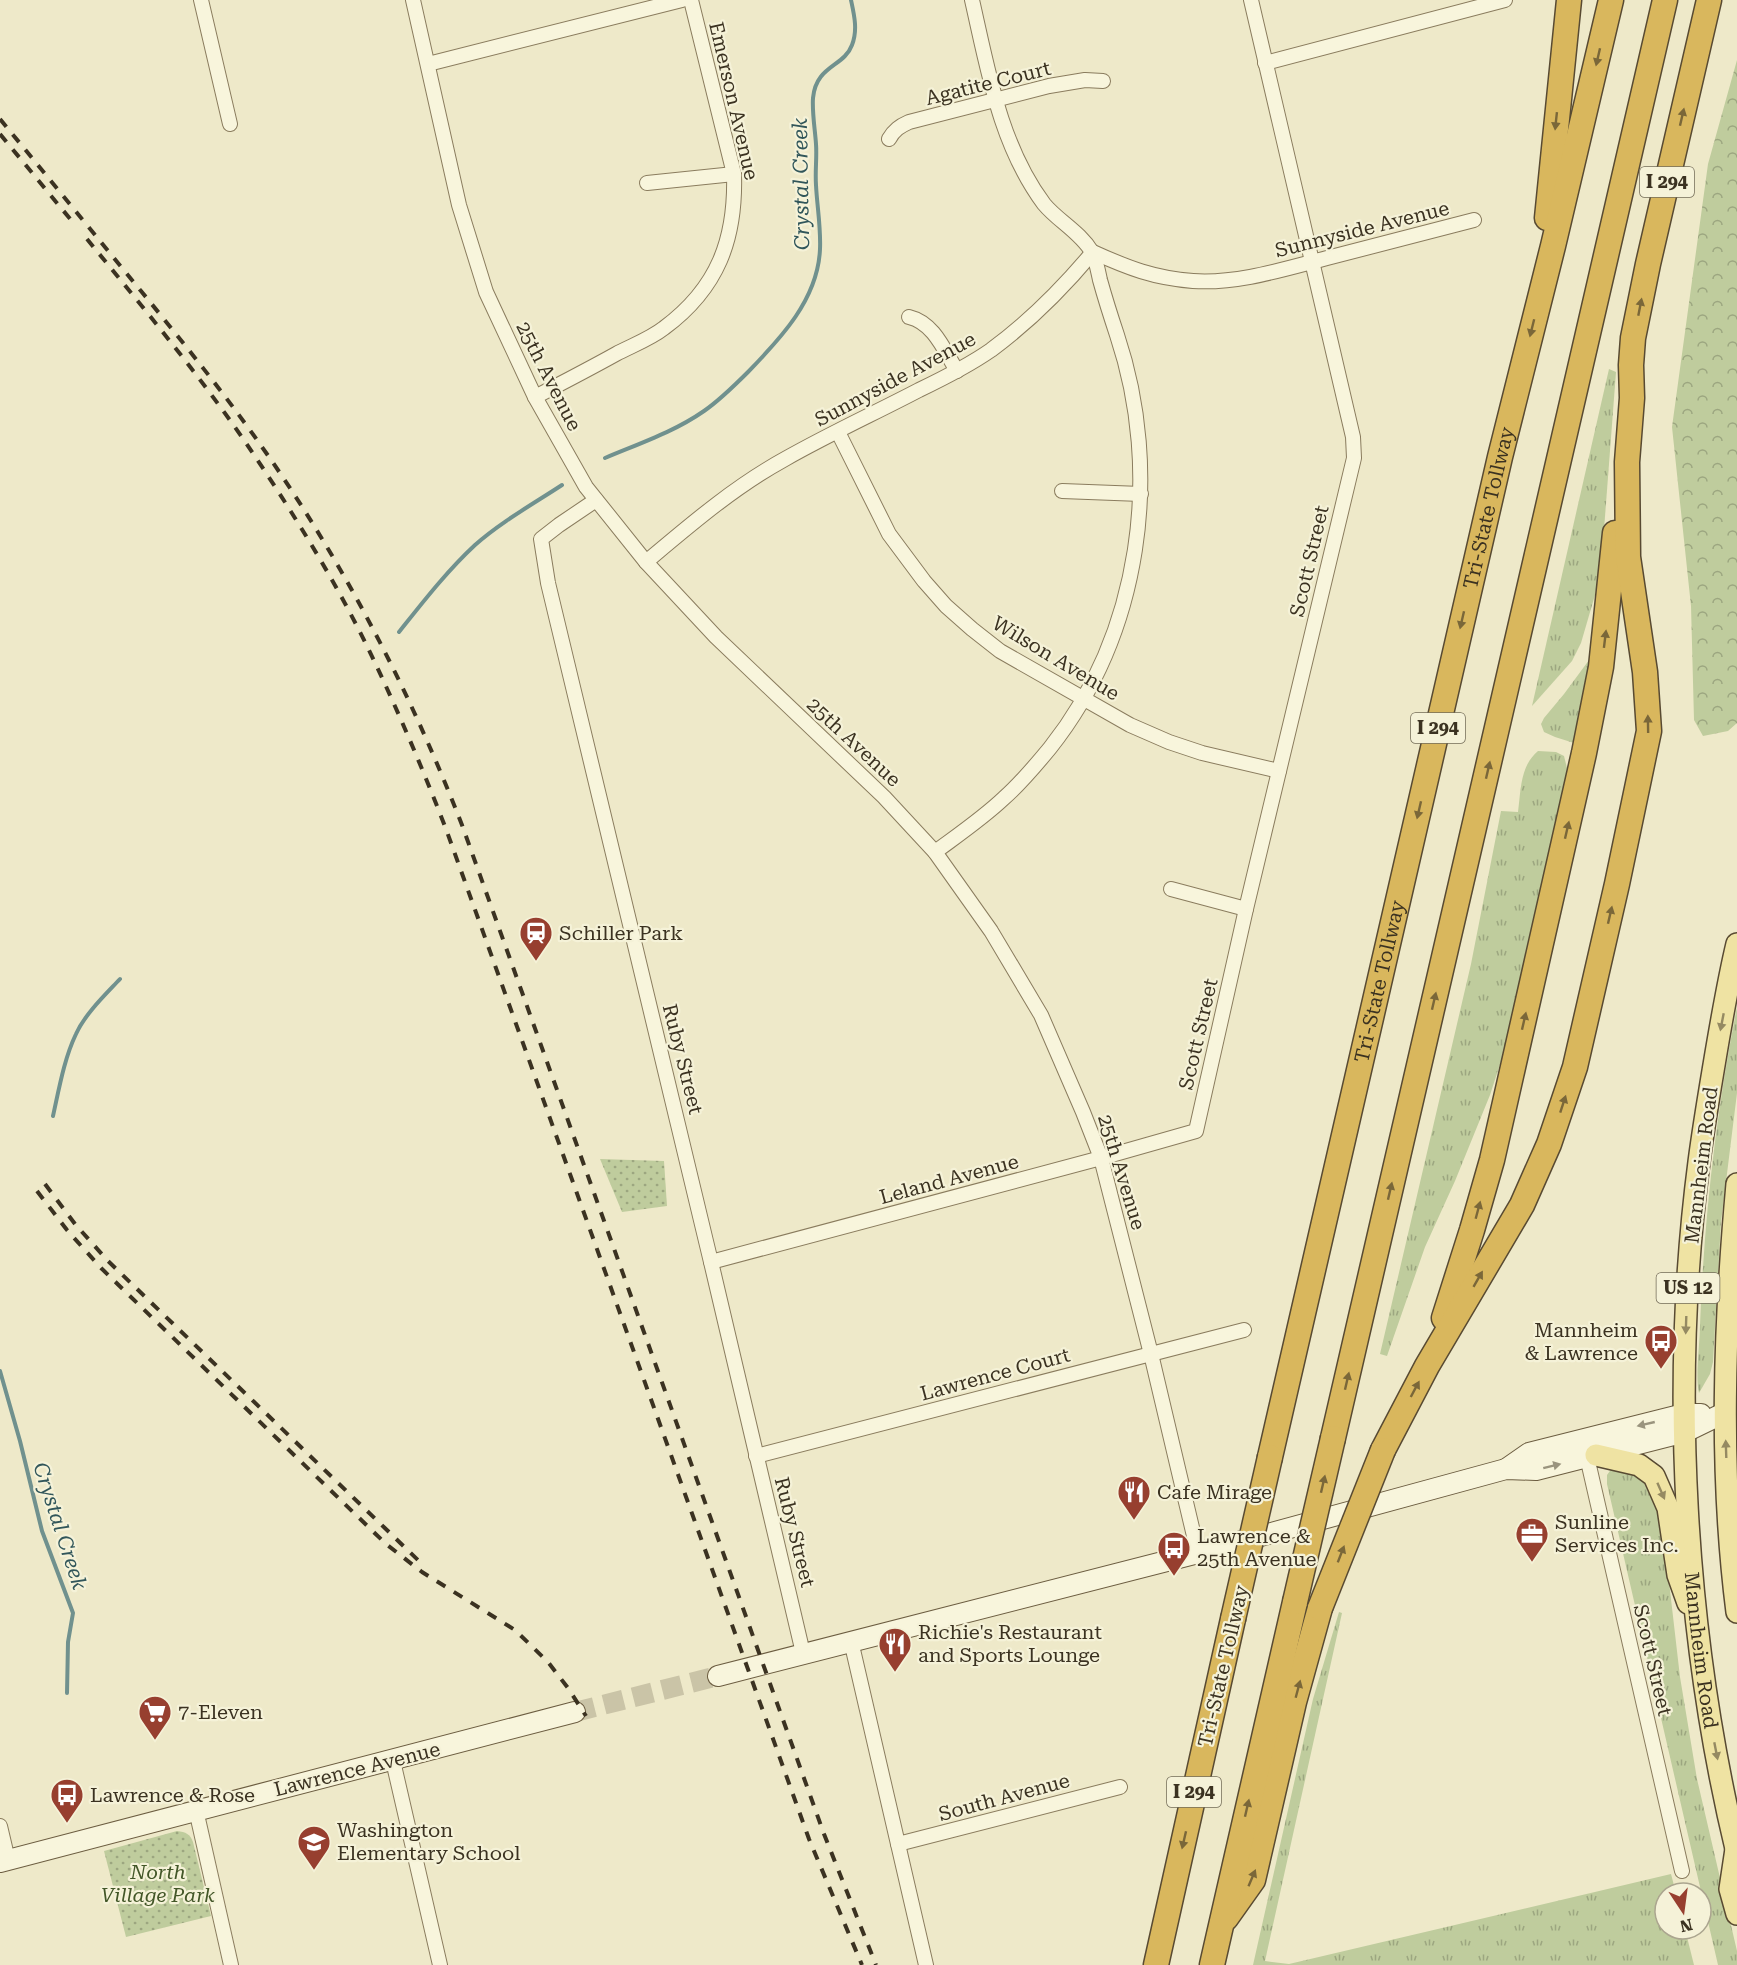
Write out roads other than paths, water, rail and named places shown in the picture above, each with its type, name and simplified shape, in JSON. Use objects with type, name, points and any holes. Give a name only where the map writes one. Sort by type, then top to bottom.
[{"type":"highway","points":[[1540,297],[1569,0]]},
{"type":"highway","name":"Tri-State Tollway","points":[[1156,1965],[1233,1619],[1500,457],[1611,0]]},
{"type":"highway","name":"I 294","points":[[1212,1965],[1665,0]]},
{"type":"highway","name":"I 294","points":[[1220,1927],[1253,1880],[1294,1702],[1320,1608],[1383,1450],[1427,1366],[1522,1205],[1550,1144],[1575,1067],[1649,731],[1645,672],[1628,557],[1627,462],[1632,398],[1633,339],[1709,0]]},
{"type":"highway","name":"I 294","points":[[1427,1366],[1473,1230],[1492,1160],[1590,724],[1601,667],[1611,583],[1622,394],[1631,365]]},
{"type":"main road","name":"Mannheim Road","points":[[1737,944],[1717,1048],[1699,1162],[1687,1296],[1685,1423],[1688,1509],[1698,1631],[1711,1724],[1737,1851],[1730,1889],[1737,1914]]},
{"type":"main road","name":"Mannheim Road","points":[[1737,1184],[1730,1254],[1724,1413],[1728,1507],[1737,1612]]},
{"type":"main road","points":[[1506,1469],[1529,1453],[1685,1423],[1724,1413]]},
{"type":"main road","points":[[718,1676],[1198,1553],[1506,1469],[1536,1470],[1592,1456],[1685,1423]]},
{"type":"main road","points":[[1592,1456],[1639,1465],[1654,1476],[1668,1508],[1678,1575],[1698,1631]]},
{"type":"main road","name":"Lawrence Avenue","points":[[4,1861],[575,1712]]},
{"type":"street","points":[[201,0],[230,124]]},
{"type":"street","name":"25th Avenue","points":[[413,0],[459,205],[486,292],[535,397],[586,487],[646,562],[716,637],[884,796],[935,852],[991,931],[1041,1016],[1101,1158],[1151,1354],[1198,1553]]},
{"type":"street","points":[[428,64],[682,0]]},
{"type":"street","name":"Emerson Avenue","points":[[535,397],[663,329],[693,304],[715,273],[725,251],[735,201],[734,174],[691,0]]},
{"type":"street","points":[[935,852],[1004,798],[1050,748],[1083,699],[1097,672],[1124,600],[1138,529],[1141,494],[1141,460],[1134,396],[1127,364],[1092,252],[1045,205],[1014,154],[995,101],[972,0]]},
{"type":"street","name":"Scott Street","points":[[1196,1131],[1246,909],[1354,458],[1353,437],[1310,262],[1251,0]]},
{"type":"street","points":[[1265,63],[1505,0]]},
{"type":"street","name":"Agatite Court","points":[[889,139],[893,132],[909,122],[1049,86],[1085,80],[1103,81]]},
{"type":"street","points":[[647,183],[734,174]]},
{"type":"street","name":"Sunnyside Avenue","points":[[646,562],[740,486],[785,459],[957,371],[990,350],[1043,308],[1068,283],[1092,252],[1131,269],[1166,278],[1221,281],[1248,277],[1474,220]]},
{"type":"street","points":[[909,317],[919,319],[933,332],[957,371]]},
{"type":"street","name":"Wilson Avenue","points":[[838,432],[889,534],[917,573],[946,606],[1000,651],[1131,725],[1169,742],[1202,753],[1279,771]]},
{"type":"street","points":[[1062,491],[1141,494]]},
{"type":"street","name":"Ruby Street","points":[[596,500],[541,540],[548,583],[803,1653]]},
{"type":"street","points":[[1171,889],[1246,909]]},
{"type":"street","name":"Leland Avenue","points":[[711,1262],[1196,1131]]},
{"type":"street","name":"Lawrence Court","points":[[756,1456],[1244,1330]]},
{"type":"street","name":"Scott Street","points":[[1592,1456],[1682,1871]]},
{"type":"street","points":[[851,1641],[926,1965]]},
{"type":"street","points":[[393,1761],[441,1965]]},
{"type":"street","name":"South Avenue","points":[[898,1844],[1120,1787]]},
{"type":"street","points":[[196,1810],[231,1965]]},
{"type":"street","points":[[0,1826],[4,1861]]},
{"type":"waterway","name":"Crystal Creek","points":[[605,458],[681,425],[716,402],[773,345],[805,301],[813,285],[820,249],[813,98],[819,79],[843,58],[852,45],[855,28],[851,0]]},
{"type":"waterway","name":"Crystal Creek","points":[[399,632],[445,576],[475,545],[506,521],[562,485]]},
{"type":"waterway","name":"Crystal Creek","points":[[53,1116],[65,1064],[76,1034],[90,1012],[120,979]]},
{"type":"waterway","name":"Crystal Creek","points":[[0,1371],[42,1531],[73,1613],[68,1642],[67,1693]]},
{"type":"tunnel","points":[[575,1712],[718,1676]]},
{"type":"railway","points":[[0,119],[178,337],[267,454],[336,562],[404,691],[462,825],[824,1834],[876,1965]]},
{"type":"railway","points":[[0,134],[71,220]]},
{"type":"railway","points":[[87,239],[188,365],[262,467],[340,593],[398,714],[446,829],[809,1839],[862,1965]]},
{"type":"railway","points":[[45,1184],[75,1224],[108,1261],[419,1561]]},
{"type":"railway","points":[[37,1191],[67,1230],[101,1268],[386,1544],[422,1572],[515,1630],[548,1662],[586,1716]]},
{"type":"place","name":"Schiller Park","points":[[536,962]]},
{"type":"place","name":"Mannheim & Lawrence","points":[[1661,1370]]},
{"type":"place","name":"Cafe Mirage","points":[[1134,1521]]},
{"type":"place","name":"Sunline Services Inc.","points":[[1532,1563]]},
{"type":"place","name":"Lawrence & 25th Avenue","points":[[1174,1577]]},
{"type":"place","name":"Richie's Restaurant and Sports Lounge","points":[[895,1673]]},
{"type":"place","name":"7-Eleven","points":[[155,1741]]},
{"type":"place","name":"Lawrence & Rose","points":[[67,1824]]},
{"type":"place","name":"Washington Elementary School","points":[[314,1871]]},
{"type":"park label","name":"North Village Park","points":[[158,1884]]}]
